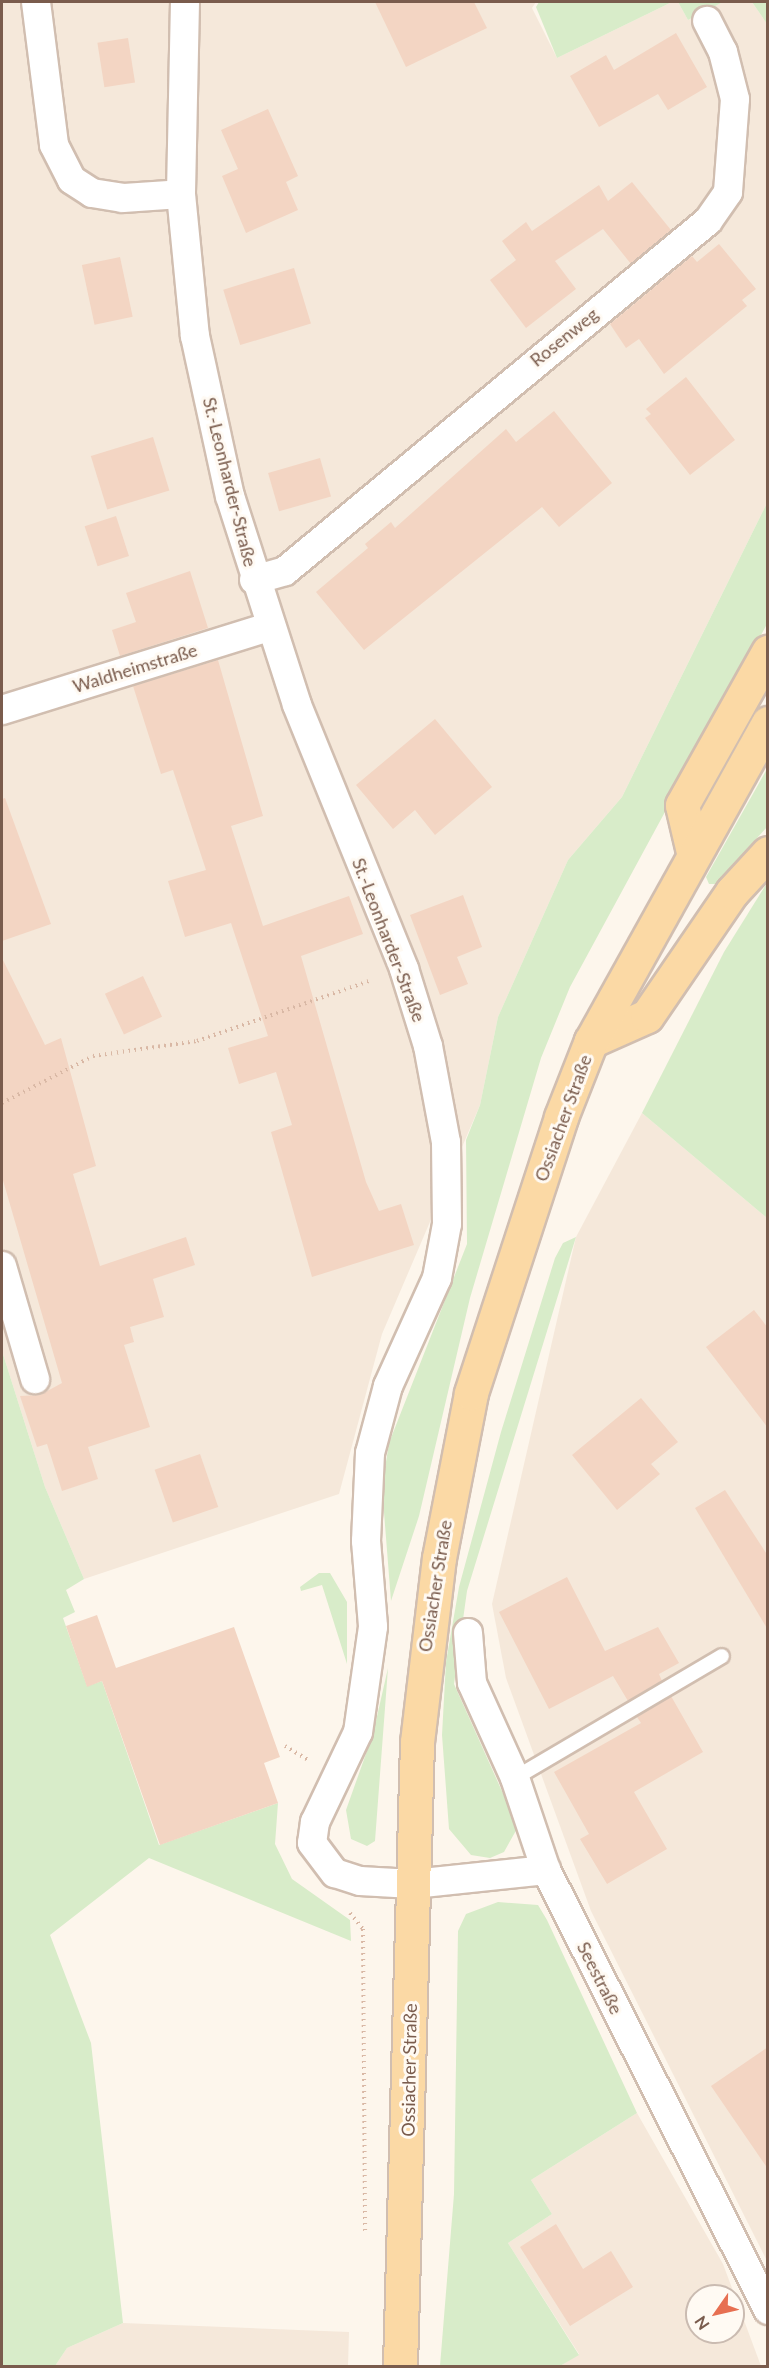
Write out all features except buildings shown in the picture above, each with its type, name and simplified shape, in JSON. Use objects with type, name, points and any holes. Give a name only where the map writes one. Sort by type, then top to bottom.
[{"type":"main road","points":[[693,852],[682,805],[768,652]]},
{"type":"main road","name":"Ossiacher Straße","points":[[399,2367],[413,1884],[422,1667],[471,1393],[561,1117],[591,1041],[693,852],[768,723]]},
{"type":"main road","points":[[591,1041],[647,1016],[732,892],[768,853]]},
{"type":"street","points":[[36,2],[54,145],[72,180],[92,193],[123,198],[182,194]]},
{"type":"street","name":"St.-Leonharder-Straße","points":[[185,2],[182,194],[195,336],[254,580],[268,627],[331,799],[404,969],[428,1046],[446,1142],[447,1224],[437,1278],[388,1386],[370,1453],[366,1541],[373,1626],[358,1732],[315,1822],[312,1843],[335,1873],[360,1881],[413,1884],[546,1870]]},
{"type":"street","name":"Rosenweg","points":[[254,580],[285,571],[708,221],[728,192],[735,99],[723,52],[707,21]]},
{"type":"street","name":"Waldheimstraße","points":[[2,710],[268,627]]},
{"type":"street","points":[[2,1266],[35,1379]]},
{"type":"street","name":"Seestraße","points":[[468,1633],[472,1683],[515,1778],[546,1870],[768,2310]]},
{"type":"lane","points":[[515,1778],[722,1656]]},
{"type":"path","points":[[2,1102],[93,1056],[197,1041],[404,969]]},
{"type":"path","points":[[346,1910],[363,1929],[365,2247]]},
{"type":"shaded area","points":[[2,2],[536,2],[532,8],[557,58],[672,2],[678,2],[688,20],[723,2],[752,2],[767,24],[767,503],[622,797],[568,860],[498,1017],[480,1105],[382,1334],[339,1494],[84,1579],[45,1487],[2,1351]]},
{"type":"shaded area","points":[[642,1113],[767,1218],[767,2261],[591,1911],[506,1678],[492,1604],[576,1237]]},
{"type":"shaded area","points":[[637,2113],[723,2264],[730,2284],[685,2284],[685,2344],[745,2344],[745,2323],[761,2366],[560,2366],[579,2354],[508,2243],[552,2214],[531,2180]]},
{"type":"shaded area","points":[[123,2323],[349,2332],[348,2366],[55,2366],[67,2348]]},
{"type":"green space","points":[[539,2],[672,2],[557,58],[536,7]]},
{"type":"green space","points":[[678,2],[723,2],[688,20]]},
{"type":"green space","points":[[752,2],[767,2],[767,24]]},
{"type":"green space","points":[[767,503],[767,624],[570,987],[541,1058],[470,1298],[419,1516],[391,1601],[382,1487],[389,1443],[467,1244],[466,1140],[480,1105],[498,1017],[568,860],[622,797]]},
{"type":"green space","points":[[767,769],[767,827],[716,884],[709,884],[706,877]]},
{"type":"green space","points":[[767,883],[768,1218],[642,1113],[724,952]]},
{"type":"green space","points":[[576,1237],[467,1591],[454,1684],[518,1827],[504,1852],[490,1858],[471,1855],[449,1829],[442,1735],[446,1662],[459,1587],[501,1432],[555,1258],[563,1243]]},
{"type":"green space","points":[[2,1351],[45,1487],[84,1579],[66,1590],[75,1612],[63,1618],[87,1686],[102,1681],[159,1845],[278,1803],[275,1844],[292,1879],[350,1920],[351,1941],[149,1858],[50,1935],[91,2043],[123,2323],[67,2348],[55,2366],[2,2366]]},
{"type":"green space","points":[[319,1573],[330,1573],[347,1602],[347,1664],[322,1585],[301,1591],[300,1587]]},
{"type":"green space","points":[[388,1668],[375,1841],[367,1846],[351,1839],[346,1810],[373,1734]]},
{"type":"green space","points":[[498,1902],[538,1905],[637,2113],[531,2180],[552,2214],[508,2243],[579,2355],[560,2366],[440,2366],[454,2194],[458,1931],[466,1914]]}]
